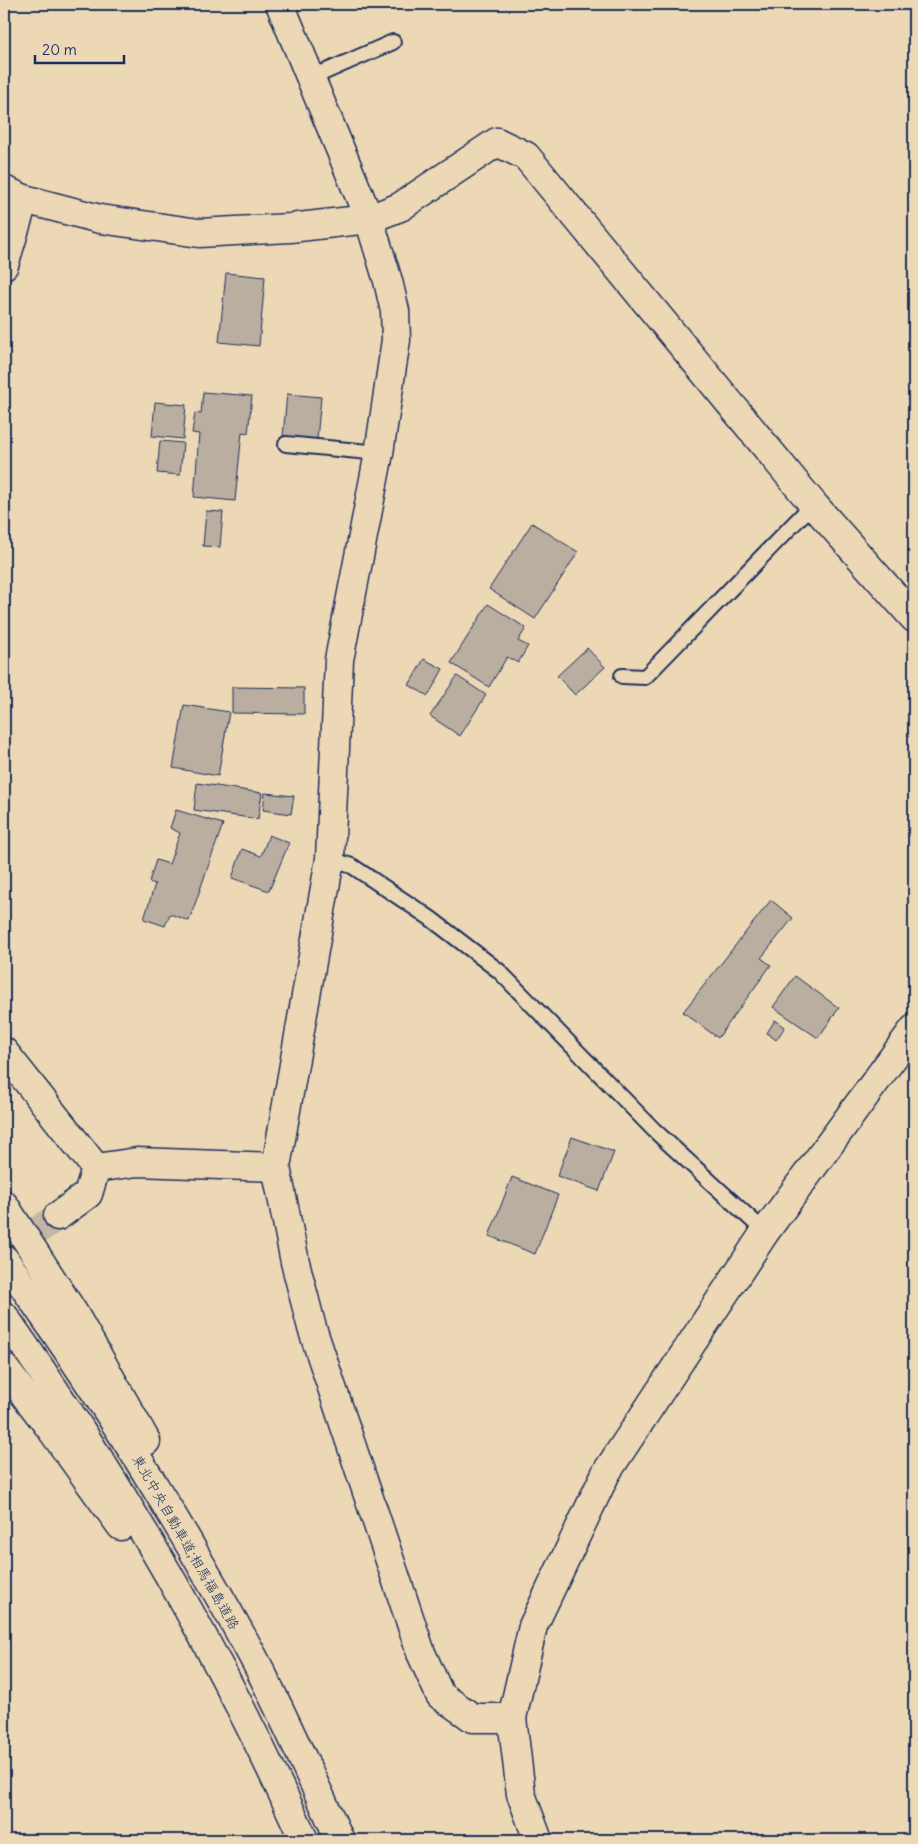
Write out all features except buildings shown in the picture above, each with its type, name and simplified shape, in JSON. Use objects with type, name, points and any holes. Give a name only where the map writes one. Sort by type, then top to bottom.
[{"type":"main road","points":[[280,4],[369,219],[395,311],[396,340],[379,453],[339,660],[330,859],[276,1167],[295,1262],[312,1328],[421,1653],[440,1695],[473,1718],[512,1718]]},
{"type":"main road","points":[[4,265],[14,195],[100,219],[200,233],[290,228],[369,219],[400,207],[497,142],[526,156],[813,504],[914,618]]},
{"type":"main road","points":[[538,1840],[522,1794],[512,1718],[533,1626],[606,1474],[765,1232],[914,1029]]},
{"type":"main road","points":[[4,1052],[96,1168]]},
{"type":"main road","points":[[96,1168],[137,1162],[276,1167]]},
{"type":"main road","points":[[58,1216],[88,1194],[96,1168]]},
{"type":"main road","points":[[4,1205],[72,1312],[126,1403],[179,1502],[262,1675]]},
{"type":"main road","name":"東北中央自動車道;相馬福島道路","points":[[4,1259],[51,1324],[131,1448],[212,1584],[262,1675],[340,1840]]},
{"type":"main road","points":[[4,1316],[90,1443],[196,1621],[243,1710],[304,1840]]},
{"type":"main road","points":[[4,1368],[104,1502],[173,1601],[243,1710]]},
{"type":"lane","points":[[311,78],[393,42]]},
{"type":"lane","points":[[286,444],[379,453]]},
{"type":"lane","points":[[622,676],[645,677],[813,504]]},
{"type":"lane","points":[[330,859],[352,866],[430,918],[499,971],[654,1130],[765,1232]]},
{"type":"tunnel","points":[[4,1255],[58,1216]]}]
